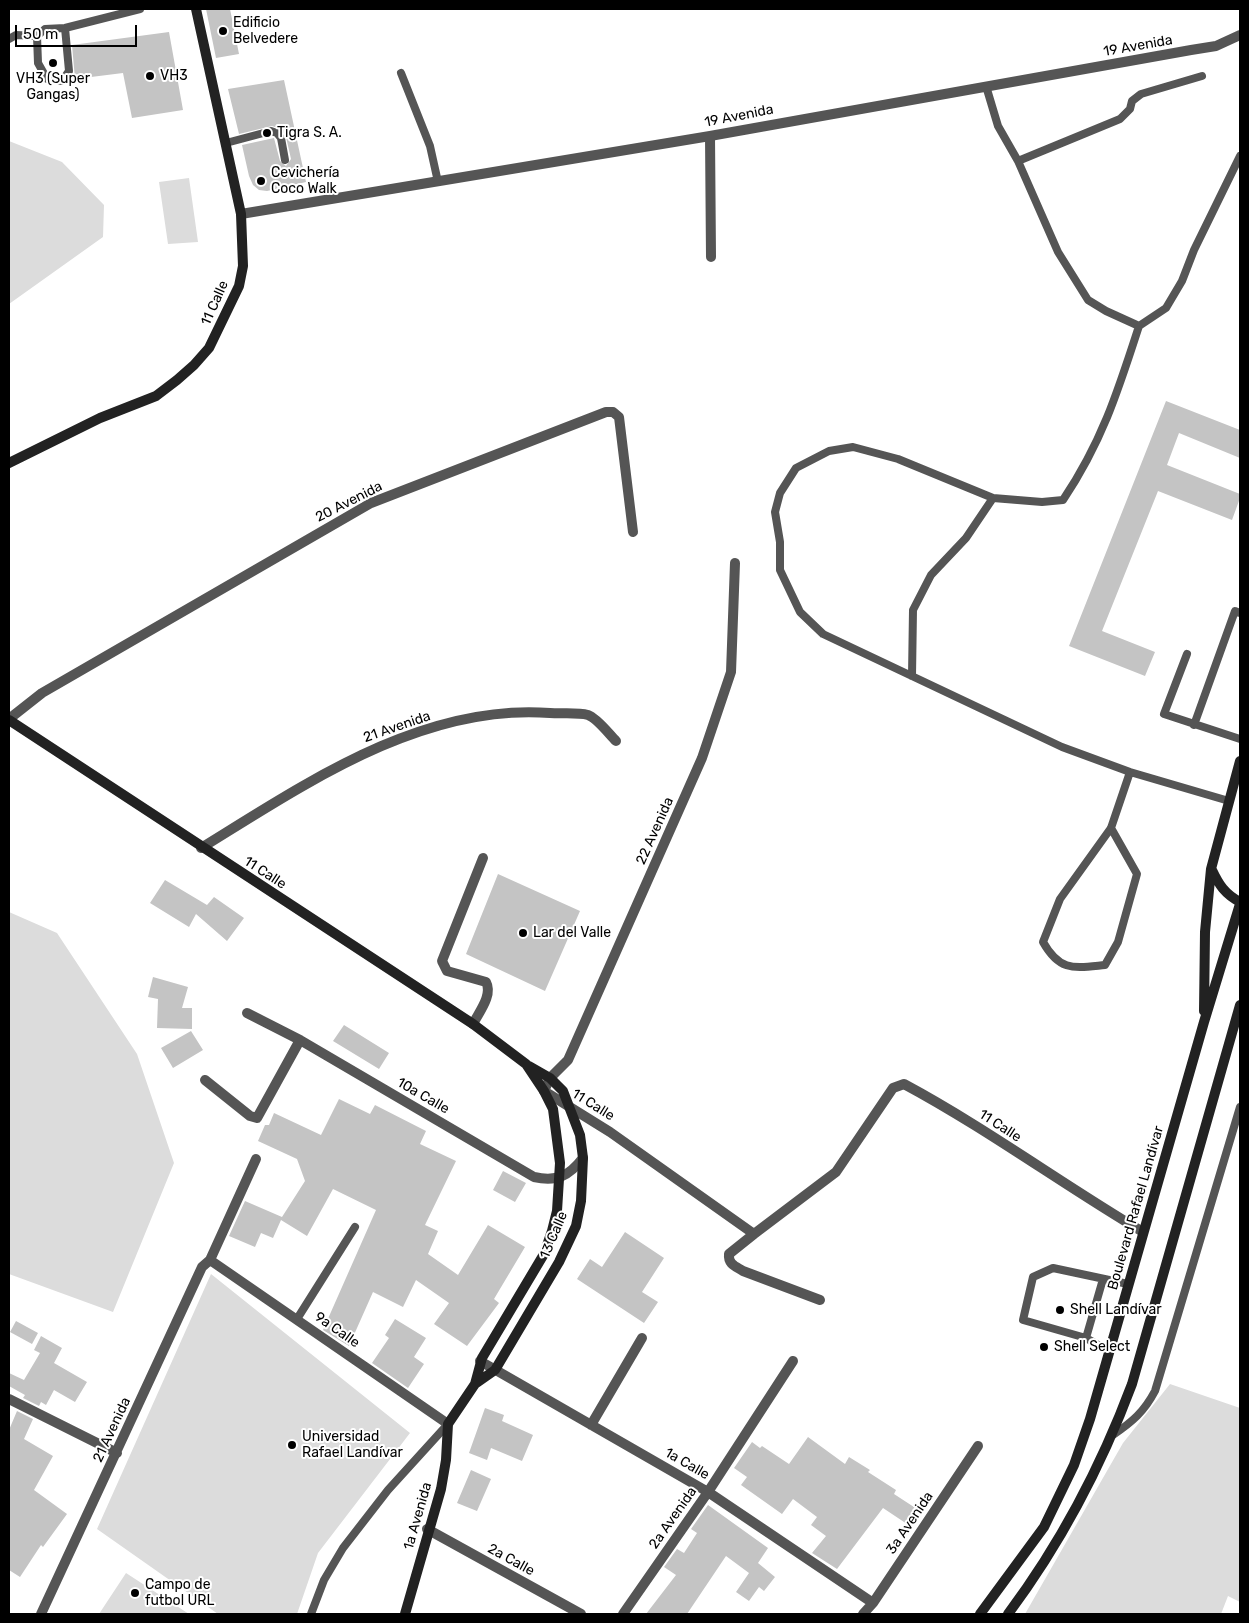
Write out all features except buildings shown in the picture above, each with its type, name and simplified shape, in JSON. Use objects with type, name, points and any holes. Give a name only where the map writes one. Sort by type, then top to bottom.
[{"type":"street","name":"11 Calle","points":[[9,463],[100,418],[156,396],[194,365],[209,348],[239,286],[243,252],[241,214],[196,9]]},
{"type":"street","name":"19 Avenida","points":[[241,214],[710,136],[1216,46],[1240,35]]},
{"type":"street","points":[[710,136],[711,257]]},
{"type":"street","name":"20 Avenida","points":[[9,719],[42,693],[370,503],[606,412],[613,412],[619,417],[634,532]]},
{"type":"street","name":"22 Avenida","points":[[544,1091],[550,1078],[568,1060],[702,758],[731,672],[735,563]]},
{"type":"street","name":"21 Avenida","points":[[202,848],[311,781],[364,753],[407,736],[478,716],[528,711],[590,716],[616,741]]},
{"type":"street","name":"11 Calle","points":[[9,719],[202,848],[473,1024],[526,1064],[544,1091],[610,1132],[754,1234],[836,1172],[893,1088],[904,1084],[937,1102],[1082,1196],[1143,1232]]},
{"type":"street","points":[[1204,1022],[1204,932],[1211,869],[1240,761]]},
{"type":"street","points":[[473,1024],[488,993],[486,982],[447,971],[442,961],[483,858]]},
{"type":"street","points":[[1211,869],[1227,896],[1240,903]]},
{"type":"street","name":"Boulevard Rafael Landívar","points":[[980,1614],[1012,1574],[1048,1518],[1074,1465],[1110,1352],[1143,1232],[1240,903]]},
{"type":"street","points":[[1008,1614],[1061,1536],[1113,1435],[1132,1384],[1237,1027],[1240,1005]]},
{"type":"street","name":"10a Calle","points":[[247,1014],[300,1040],[534,1177],[547,1180],[560,1178]]},
{"type":"street","points":[[205,1080],[250,1116],[257,1118],[300,1040]]},
{"type":"street","name":"13 Calle","points":[[448,1424],[475,1384],[495,1370],[559,1262],[576,1226],[581,1201],[583,1158],[580,1135],[563,1091],[550,1078],[526,1064]]},
{"type":"street","name":"13 Calle","points":[[475,1384],[480,1361],[544,1254],[552,1231],[560,1178],[557,1129],[553,1109],[544,1091]]},
{"type":"street","points":[[560,1178],[572,1172],[583,1158]]},
{"type":"street","name":"21 Avenida","points":[[41,1614],[202,1267],[210,1260],[256,1159]]},
{"type":"street","points":[[754,1234],[729,1254],[729,1260],[732,1264],[743,1271],[820,1300]]},
{"type":"street","name":"9a Calle","points":[[210,1260],[448,1424]]},
{"type":"street","points":[[591,1425],[642,1338]]},
{"type":"street","name":"1a Calle","points":[[480,1361],[708,1492],[873,1603]]},
{"type":"street","name":"2a Avenida","points":[[622,1614],[708,1492],[793,1361]]},
{"type":"street","points":[[9,1400],[117,1453]]},
{"type":"street","name":"1a Avenida","points":[[405,1614],[428,1529],[441,1490],[446,1460],[448,1424]]},
{"type":"street","name":"3a Avenida","points":[[863,1614],[873,1603],[978,1446]]},
{"type":"street","name":"2a Calle","points":[[428,1529],[581,1614]]},
{"type":"lane","points":[[9,39],[16,35],[37,36],[46,29],[65,28],[140,9]]},
{"type":"lane","points":[[37,36],[38,64],[47,79],[62,81],[69,71],[65,28]]},
{"type":"lane","points":[[401,73],[430,146],[438,182]]},
{"type":"lane","points":[[1018,161],[1120,119],[1130,109],[1132,101],[1141,94],[1202,76]]},
{"type":"lane","points":[[986,86],[998,126],[1018,161],[1058,252],[1088,300],[1106,311],[1139,326]]},
{"type":"lane","points":[[226,143],[271,131],[278,133],[281,138],[285,160]]},
{"type":"lane","points":[[1229,801],[1130,772],[1062,747],[823,634],[800,612],[780,570],[780,542],[775,512],[780,493],[796,468],[830,451],[853,447],[898,459],[993,498],[1042,502],[1063,500],[1086,466],[1115,404],[1139,326],[1166,308],[1182,281],[1194,250],[1240,156]]},
{"type":"lane","points":[[912,676],[913,610],[931,575],[966,538],[993,498]]},
{"type":"lane","points":[[1194,725],[1235,611],[1240,613]]},
{"type":"lane","points":[[1188,654],[1164,714],[1240,740]]},
{"type":"lane","points":[[1111,828],[1138,874],[1118,942],[1105,965],[1074,968],[1052,958],[1043,942],[1060,900],[1111,828],[1130,772]]},
{"type":"lane","points":[[1113,1435],[1134,1421],[1145,1410],[1155,1391],[1240,1107]]},
{"type":"lane","points":[[297,1319],[355,1228]]},
{"type":"lane","points":[[1110,1352],[1086,1338],[1023,1320],[1033,1277],[1053,1268],[1128,1284]]},
{"type":"lane","points":[[1086,1338],[1103,1279]]},
{"type":"lane","points":[[311,1614],[328,1572],[343,1548],[388,1490],[448,1424]]},
{"type":"shaded area","points":[[9,141],[62,162],[104,205],[103,237],[9,304]]},
{"type":"shaded area","points":[[189,178],[198,242],[168,244],[159,182]]},
{"type":"shaded area","points":[[9,912],[57,933],[137,1054],[174,1163],[113,1312],[9,1274]]},
{"type":"shaded area","name":"Universidad Rafael Landívar","points":[[211,1274],[410,1433],[318,1553],[297,1614],[218,1614],[97,1529]]},
{"type":"shaded area","points":[[1170,1384],[1240,1408],[1240,1602],[1228,1596],[1221,1614],[1025,1614],[1123,1443]]},
{"type":"shaded area","name":"Campo de futbol URL","points":[[126,1573],[189,1614],[99,1614]]},
{"type":"place","name":"Edificio Belvedere","points":[[223,31]]},
{"type":"place","name":"VH3 (Super Gangas)","points":[[53,63]]},
{"type":"place","name":"VH3","points":[[150,76]]},
{"type":"place","name":"Tigra S. A.","points":[[267,133]]},
{"type":"place","name":"Cevichería Coco Walk","points":[[261,181]]},
{"type":"place","name":"Lar del Valle","points":[[523,933]]},
{"type":"place","name":"Shell Landívar","points":[[1060,1310]]},
{"type":"place","name":"Shell Select","points":[[1044,1347]]},
{"type":"place","name":"Universidad Rafael Landívar","points":[[292,1445]]},
{"type":"place","name":"Campo de futbol URL","points":[[135,1593]]}]
